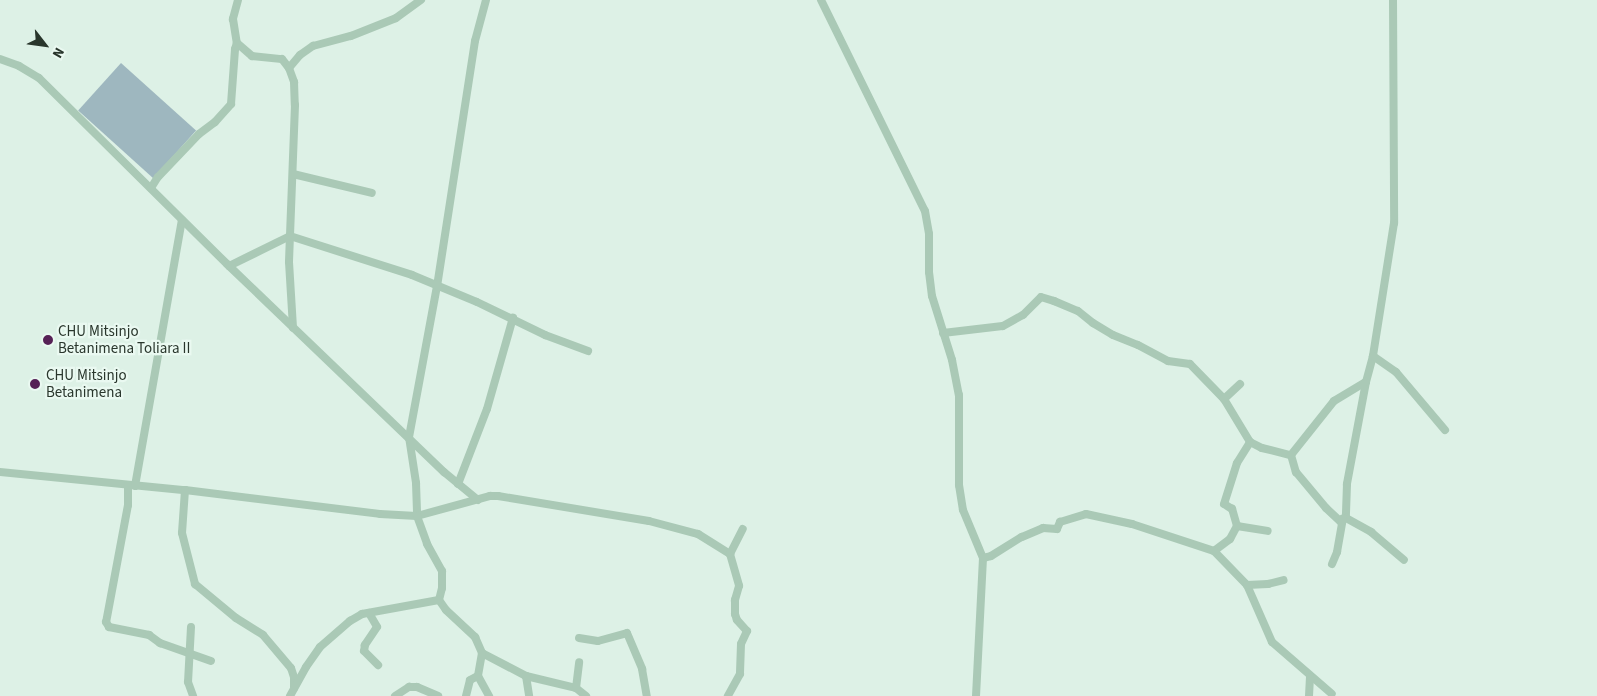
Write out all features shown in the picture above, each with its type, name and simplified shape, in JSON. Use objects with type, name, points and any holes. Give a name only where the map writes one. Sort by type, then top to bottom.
[{"type":"street","points":[[151,188],[158,177],[231,104],[237,43],[233,19],[238,0]]},
{"type":"street","points":[[289,68],[300,55],[313,46],[351,36],[396,18],[421,0]]},
{"type":"street","points":[[486,0],[475,41],[438,286],[408,437],[416,483],[417,516],[428,544],[442,570],[442,588],[439,600],[446,610],[475,637],[482,653],[478,676],[489,696]]},
{"type":"street","points":[[821,0],[925,211],[929,234],[929,272],[932,296],[952,360],[959,394],[958,486],[963,510],[983,558],[976,696]]},
{"type":"street","points":[[1332,564],[1345,519],[1347,484],[1366,382],[1373,356],[1394,223],[1393,0]]},
{"type":"street","points":[[237,43],[252,56],[282,59],[289,68],[294,82],[296,105],[290,236],[293,328]]},
{"type":"street","points":[[0,59],[19,66],[39,78],[228,266],[458,484],[478,500]]},
{"type":"street","points":[[293,174],[372,193]]},
{"type":"street","points":[[182,220],[106,622],[109,627],[149,635],[160,643],[211,661]]},
{"type":"street","points":[[228,266],[290,236],[438,286],[588,351]]},
{"type":"street","points":[[943,333],[1003,326],[1023,315],[1041,297],[1078,311],[1093,324],[1168,361],[1190,364],[1224,399],[1250,442],[1262,448],[1291,455]]},
{"type":"street","points":[[458,484],[487,409],[513,318]]},
{"type":"street","points":[[1373,356],[1396,372],[1446,430]]},
{"type":"street","points":[[1291,455],[1334,401],[1366,382]]},
{"type":"street","points":[[1224,399],[1240,384]]},
{"type":"street","points":[[1214,551],[1230,539],[1237,526],[1232,510],[1224,504],[1237,463],[1250,442]]},
{"type":"street","points":[[1291,455],[1296,472],[1326,508],[1340,521],[1345,519],[1371,532],[1404,560]]},
{"type":"street","points":[[0,472],[185,490],[380,514],[417,516],[490,496],[512,497],[604,515],[649,520],[698,534],[730,554],[739,586],[735,600],[735,614],[737,620],[747,631],[741,644],[740,674],[728,696]]},
{"type":"street","points":[[185,490],[182,533],[195,584],[236,618],[263,635],[291,668],[294,677],[294,688]]},
{"type":"street","points":[[983,558],[992,556],[1022,537],[1043,528],[1057,529],[1060,522],[1086,514],[1132,524],[1214,551],[1247,585],[1272,642],[1310,677],[1332,694]]},
{"type":"street","points":[[1237,526],[1268,531]]},
{"type":"street","points":[[730,554],[744,529]]},
{"type":"street","points":[[1247,585],[1268,584],[1284,580]]},
{"type":"street","points":[[290,696],[320,647],[350,621],[362,614],[439,600]]},
{"type":"street","points":[[369,613],[377,628],[365,645],[364,650],[378,665]]},
{"type":"street","points":[[191,627],[188,652],[188,682],[193,696]]},
{"type":"street","points":[[579,638],[598,641],[627,633],[642,669],[647,696]]},
{"type":"street","points":[[482,653],[526,676],[576,688],[586,696]]},
{"type":"street","points":[[576,688],[579,662]]},
{"type":"street","points":[[466,696],[470,680],[478,676]]},
{"type":"street","points":[[526,676],[529,696]]},
{"type":"street","points":[[1309,696],[1310,677]]},
{"type":"street","points":[[395,696],[410,687],[417,687],[438,696]]},
{"type":"shaded area","points":[[121,63],[196,131],[153,178],[78,111]]},
{"type":"place","name":"CHU Mitsinjo Betanimena Toliara II","points":[[48,340]]},
{"type":"place","name":"CHU Mitsinjo Betanimena","points":[[35,384]]}]
